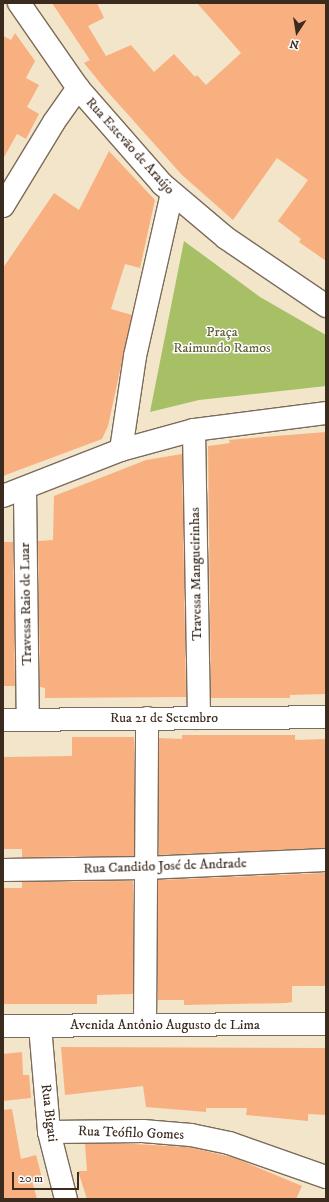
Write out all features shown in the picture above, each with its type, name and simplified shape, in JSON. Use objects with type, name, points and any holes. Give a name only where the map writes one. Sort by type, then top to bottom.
[{"type":"street","name":"Rua Estevão de Araújo","points":[[19,3],[78,88],[172,193],[226,238],[326,306]]},
{"type":"street","points":[[3,206],[54,122],[78,88]]},
{"type":"street","points":[[121,450],[136,356],[172,193]]},
{"type":"street","points":[[3,496],[25,489],[121,450],[194,430],[326,413]]},
{"type":"street","name":"Travessa Mangueirinhas","points":[[194,430],[199,718]]},
{"type":"street","name":"Travessa Raio de Luar","points":[[25,489],[28,719]]},
{"type":"street","name":"Rua 21 de Setembro","points":[[3,720],[326,717]]},
{"type":"street","points":[[144,1024],[147,718]]},
{"type":"street","name":"Rua Candido José de Andrade","points":[[3,870],[145,868],[326,860]]},
{"type":"street","name":"Avenida Antônio Augusto de Lima","points":[[3,1026],[326,1024]]},
{"type":"street","name":"Rua Bigati","points":[[40,1026],[49,1132],[66,1199]]},
{"type":"street","name":"Rua Teófilo Gomes","points":[[49,1132],[143,1131],[191,1135],[229,1143],[326,1177]]},
{"type":"green space","name":"Praça Raimundo Ramos","points":[[184,241],[260,297],[326,335],[326,386],[199,400],[150,412]]},
{"type":"building","points":[[52,3],[97,3],[104,18],[88,26],[106,56],[131,45],[154,72],[174,54],[195,77],[197,75],[206,85],[241,53],[197,3],[326,3],[326,261],[299,242],[301,239],[278,221],[308,180],[277,158],[233,220],[182,175],[106,90],[84,63],[90,60]]},
{"type":"building","points":[[15,33],[35,61],[26,78],[39,85],[27,107],[39,114],[26,139],[17,134],[3,159],[3,36],[11,40]]},
{"type":"building","points":[[109,151],[155,200],[140,268],[125,264],[111,309],[132,315],[108,426],[102,439],[3,476],[3,268],[54,193],[79,210]]},
{"type":"building","points":[[326,432],[326,694],[290,695],[290,698],[211,698],[208,446],[230,443],[229,440]]},
{"type":"building","points":[[182,454],[186,697],[45,698],[45,688],[40,687],[38,541],[53,540],[54,496],[146,460]]},
{"type":"building","points":[[3,542],[13,542],[15,686],[3,686]]},
{"type":"building","points":[[182,735],[295,735],[295,740],[326,739],[326,848],[159,855],[159,738],[182,739]]},
{"type":"building","points":[[72,737],[134,737],[134,856],[22,857],[22,849],[3,849],[3,757],[72,756]]},
{"type":"building","points":[[326,873],[326,986],[292,986],[292,1002],[286,1003],[184,1005],[184,1000],[158,1000],[158,880]]},
{"type":"building","points":[[133,881],[133,994],[97,995],[97,1004],[3,1004],[3,888],[22,888],[22,882]]},
{"type":"building","points":[[61,1047],[326,1048],[326,1115],[308,1114],[308,1121],[246,1115],[247,1108],[206,1108],[206,1112],[146,1107],[143,1086],[65,1095]]},
{"type":"building","points":[[22,1052],[23,1075],[29,1075],[31,1098],[3,1101],[3,1054]]},
{"type":"building","points":[[12,1109],[21,1159],[36,1155],[42,1178],[32,1181],[37,1199],[3,1199],[3,1110]]},
{"type":"building","points":[[85,1144],[133,1144],[189,1147],[235,1158],[302,1186],[296,1199],[87,1199],[78,1171],[87,1171]]}]
